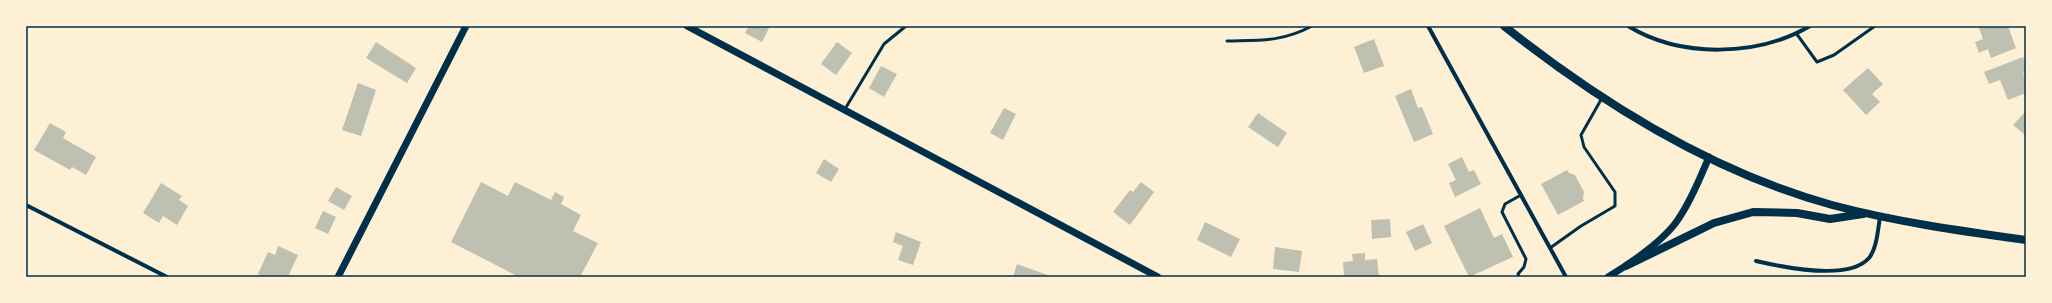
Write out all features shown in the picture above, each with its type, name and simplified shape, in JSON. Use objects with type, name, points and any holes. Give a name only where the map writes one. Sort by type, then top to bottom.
[{"type":"main road","points":[[1504,26],[1602,98],[1709,157],[1750,176],[1793,192],[1880,217],[1934,227],[2026,240]]},
{"type":"main road","points":[[1626,266],[1714,223],[1752,212],[1796,213],[1830,219],[1868,214]]},
{"type":"street","points":[[338,277],[466,26]]},
{"type":"street","points":[[687,26],[1158,277]]},
{"type":"street","points":[[1428,26],[1566,277]]},
{"type":"street","points":[[1628,26],[1654,38],[1680,46],[1706,49],[1734,49],[1762,44],[1796,33],[1810,26]]},
{"type":"street","points":[[1608,277],[1626,266],[1656,242],[1678,220],[1690,200],[1709,157]]},
{"type":"street","points":[[26,205],[167,277]]},
{"type":"street","points":[[1756,262],[1786,268],[1812,270],[1833,270],[1862,264],[1870,257],[1880,217]]},
{"type":"lane","points":[[844,111],[884,44],[906,26]]},
{"type":"lane","points":[[1227,41],[1279,39],[1300,33],[1312,26]]},
{"type":"lane","points":[[1796,33],[1818,62],[1834,55],[1875,26]]},
{"type":"lane","points":[[1550,248],[1581,226],[1615,206],[1615,192],[1584,147],[1581,135],[1602,98]]},
{"type":"lane","points":[[1519,277],[1518,274],[1524,267],[1526,259],[1502,212],[1505,204],[1521,195]]},
{"type":"building","points":[[749,26],[770,26],[762,42],[745,33]]},
{"type":"building","points":[[1984,26],[2008,26],[2016,48],[1991,58],[1988,49],[1979,53],[1975,42],[1983,39],[1979,28]]},
{"type":"building","points":[[1374,39],[1384,66],[1364,73],[1354,47]]},
{"type":"building","points":[[376,42],[416,68],[407,83],[366,58]]},
{"type":"building","points":[[837,42],[852,53],[836,75],[821,64]]},
{"type":"building","points":[[2023,57],[2026,64],[2026,72],[2023,73],[2026,81],[2026,93],[2008,100],[2000,80],[1989,84],[1984,72]]},
{"type":"building","points":[[881,66],[897,74],[884,97],[869,88]]},
{"type":"building","points":[[1868,68],[1883,84],[1872,94],[1880,102],[1866,115],[1843,90]]},
{"type":"building","points":[[358,83],[376,90],[361,136],[342,130]]},
{"type":"building","points":[[1411,89],[1418,108],[1422,107],[1433,134],[1414,142],[1395,96]]},
{"type":"building","points":[[1004,108],[1016,114],[1003,140],[990,133]]},
{"type":"building","points":[[2026,111],[2026,132],[2024,134],[2013,125]]},
{"type":"building","points":[[1258,113],[1287,133],[1278,147],[1248,127]]},
{"type":"building","points":[[50,123],[66,132],[63,138],[96,157],[86,175],[72,167],[70,170],[34,150]]},
{"type":"building","points":[[1462,157],[1469,172],[1474,170],[1481,184],[1455,197],[1449,183],[1456,180],[1448,164]]},
{"type":"building","points":[[824,159],[839,169],[831,182],[816,173]]},
{"type":"building","points":[[1567,170],[1569,173],[1575,175],[1584,192],[1584,201],[1558,215],[1541,184]]},
{"type":"building","points":[[481,182],[508,196],[515,182],[551,200],[555,192],[564,197],[561,204],[581,215],[573,231],[598,243],[580,277],[519,277],[451,242]]},
{"type":"building","points":[[1141,182],[1154,192],[1130,225],[1113,212],[1130,190],[1133,192]]},
{"type":"building","points":[[161,183],[182,196],[179,200],[188,206],[177,225],[163,216],[159,223],[143,213]]},
{"type":"building","points":[[336,187],[352,196],[344,210],[328,201]]},
{"type":"building","points":[[1480,208],[1494,238],[1502,234],[1513,257],[1469,277],[1444,226]]},
{"type":"building","points":[[323,211],[336,217],[328,234],[315,228]]},
{"type":"building","points":[[1390,219],[1391,237],[1372,239],[1371,220]]},
{"type":"building","points":[[1205,222],[1240,239],[1231,257],[1197,240]]},
{"type":"building","points":[[1423,224],[1432,243],[1415,251],[1406,232]]},
{"type":"building","points":[[896,232],[921,242],[913,265],[898,260],[903,246],[893,242]]},
{"type":"building","points":[[278,246],[298,255],[288,277],[263,277],[258,274],[268,252],[275,255]]},
{"type":"building","points":[[1275,247],[1302,251],[1299,272],[1273,269]]},
{"type":"building","points":[[1365,253],[1365,260],[1377,259],[1379,277],[1344,277],[1343,262],[1353,261],[1352,254]]},
{"type":"building","points":[[1017,264],[1053,277],[1013,277]]}]
